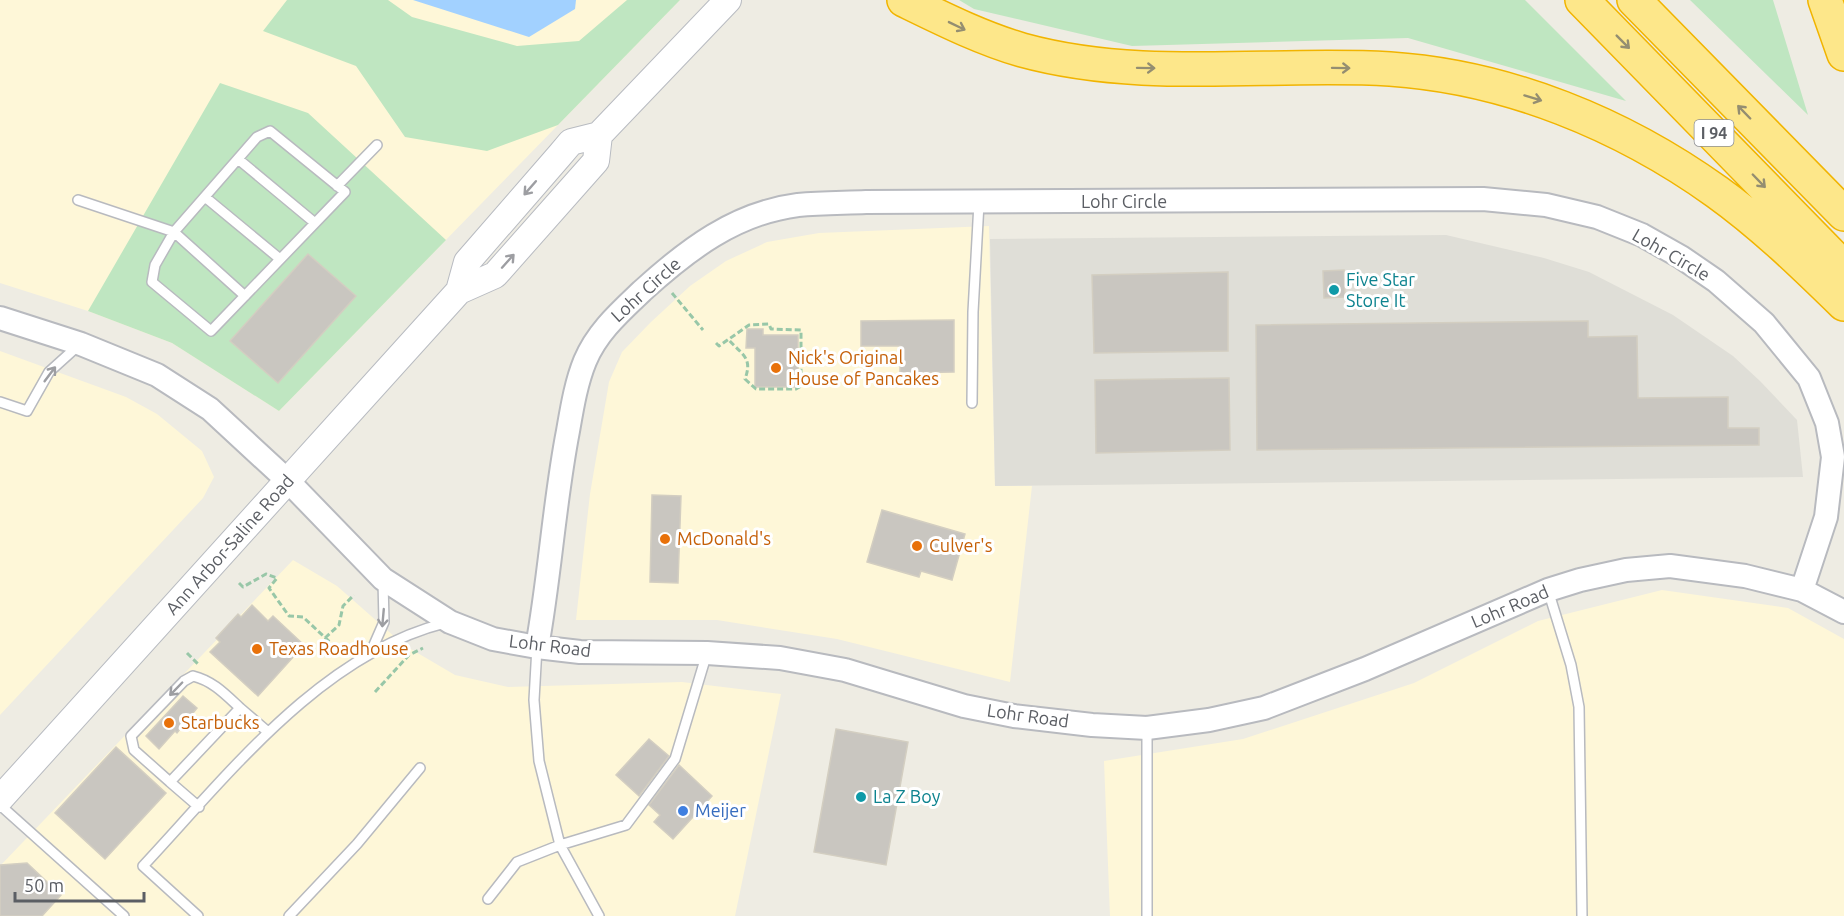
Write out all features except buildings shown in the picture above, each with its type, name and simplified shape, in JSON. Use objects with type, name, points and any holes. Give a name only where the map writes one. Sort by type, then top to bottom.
[{"type":"highway","points":[[904,0],[972,33],[1023,50],[1076,61],[1134,68],[1392,69],[1488,85],[1542,101],[1594,121],[1681,167],[1750,218],[1844,304]]},
{"type":"highway","name":"I 94","points":[[1582,0],[1844,268]]},
{"type":"highway","name":"I 94","points":[[1634,0],[1844,214]]},
{"type":"highway","points":[[1825,0],[1844,54]]},
{"type":"main road","name":"Ann Arbor-Saline Road","points":[[0,799],[459,291],[495,275],[596,160],[599,135],[728,0]]},
{"type":"street","name":"Lohr Circle","points":[[537,647],[562,459],[574,401],[585,360],[608,323],[662,274],[703,241],[746,219],[797,206],[866,202],[1482,200],[1546,206],[1597,218],[1642,235],[1681,257],[1716,281],[1764,323],[1809,378],[1827,423],[1833,458],[1826,517],[1802,590]]},
{"type":"street","name":"Lohr Road","points":[[0,318],[81,344],[157,375],[210,409],[288,482],[383,579],[450,622],[493,639],[537,647],[580,652],[707,653],[780,658],[845,670],[964,706],[1014,716],[1092,725],[1147,728],[1209,720],[1264,708],[1365,669],[1548,590],[1626,570],[1670,566],[1745,576],[1802,590],[1844,612]]},
{"type":"lane","points":[[270,131],[345,192],[211,331],[152,282],[155,265],[174,232],[238,159],[257,137],[270,131]]},
{"type":"lane","points":[[338,186],[377,145]]},
{"type":"lane","points":[[238,159],[315,223]]},
{"type":"lane","points":[[205,197],[280,259]]},
{"type":"lane","points":[[78,200],[174,232],[244,296]]},
{"type":"lane","points":[[972,403],[973,312],[979,203]]},
{"type":"lane","points":[[0,402],[27,411],[49,372],[81,344]]},
{"type":"lane","points":[[370,654],[384,622],[383,579]]},
{"type":"lane","points":[[1548,590],[1571,665],[1579,707],[1582,916]]},
{"type":"lane","points":[[198,916],[143,866],[268,732],[306,698],[370,654],[423,629],[450,622]]},
{"type":"lane","points":[[537,647],[534,700],[539,761],[560,845],[599,916]]},
{"type":"lane","points":[[488,899],[518,862],[560,845],[626,825],[675,759],[707,653]]},
{"type":"lane","points":[[199,807],[134,750],[131,736],[184,681],[193,676],[215,685],[268,732]]},
{"type":"lane","points":[[170,782],[240,708]]},
{"type":"lane","points":[[1147,728],[1147,916]]},
{"type":"lane","points":[[289,916],[357,844],[420,768]]},
{"type":"lane","points":[[0,805],[124,916]]},
{"type":"path","points":[[672,293],[703,330]]},
{"type":"path","points":[[716,343],[719,346],[728,339],[749,325],[769,324],[771,329],[801,330],[801,386],[796,389],[756,388],[745,379],[750,366],[748,361],[728,339]]},
{"type":"path","points":[[239,583],[243,587],[266,574],[277,578],[269,588],[284,612],[289,616],[303,617],[333,645]]},
{"type":"path","points":[[325,638],[339,625],[343,606],[354,595]]},
{"type":"path","points":[[375,692],[409,655],[423,648]]},
{"type":"shaded area","points":[[0,0],[680,0],[279,411],[172,343],[88,311],[0,283]]},
{"type":"shaded area","points":[[989,226],[995,486],[1032,486],[1010,682],[837,639],[717,620],[576,620],[590,494],[609,382],[622,352],[651,322],[690,286],[726,261],[767,242],[819,233]]},
{"type":"shaded area","points":[[1446,235],[1544,258],[1589,272],[1673,315],[1733,356],[1797,420],[1803,477],[995,486],[990,239]]},
{"type":"shaded area","points":[[0,351],[126,397],[157,414],[202,451],[214,477],[203,498],[0,715]]},
{"type":"shaded area","points":[[293,560],[337,586],[404,645],[455,675],[508,687],[682,682],[781,694],[735,916],[0,916],[0,866]]},
{"type":"shaded area","points":[[1662,590],[1788,608],[1844,639],[1844,916],[1110,916],[1104,761],[1243,739],[1414,683],[1538,621]]},
{"type":"green space","points":[[287,0],[388,0],[412,17],[517,46],[579,41],[627,0],[680,0],[558,125],[487,151],[405,137],[356,66],[263,31]]},
{"type":"green space","points":[[959,0],[1525,0],[1626,101],[1408,38],[1132,46],[974,9]]},
{"type":"green space","points":[[1690,0],[1773,0],[1808,115]]},
{"type":"green space","points":[[220,83],[308,113],[446,240],[279,411],[172,343],[88,311]]},
{"type":"water","points":[[413,0],[576,0],[575,9],[529,37]]},
{"type":"place","name":"Five Star Store It","points":[[1334,290]]},
{"type":"place","name":"Nick's Original House of Pancakes","points":[[776,368]]},
{"type":"place","name":"McDonald's","points":[[665,539]]},
{"type":"place","name":"Culver's","points":[[917,546]]},
{"type":"place","name":"Texas Roadhouse","points":[[257,649]]},
{"type":"place","name":"Starbucks","points":[[169,723]]},
{"type":"place","name":"La Z Boy","points":[[861,797]]},
{"type":"place","name":"Meijer","points":[[683,811]]}]
